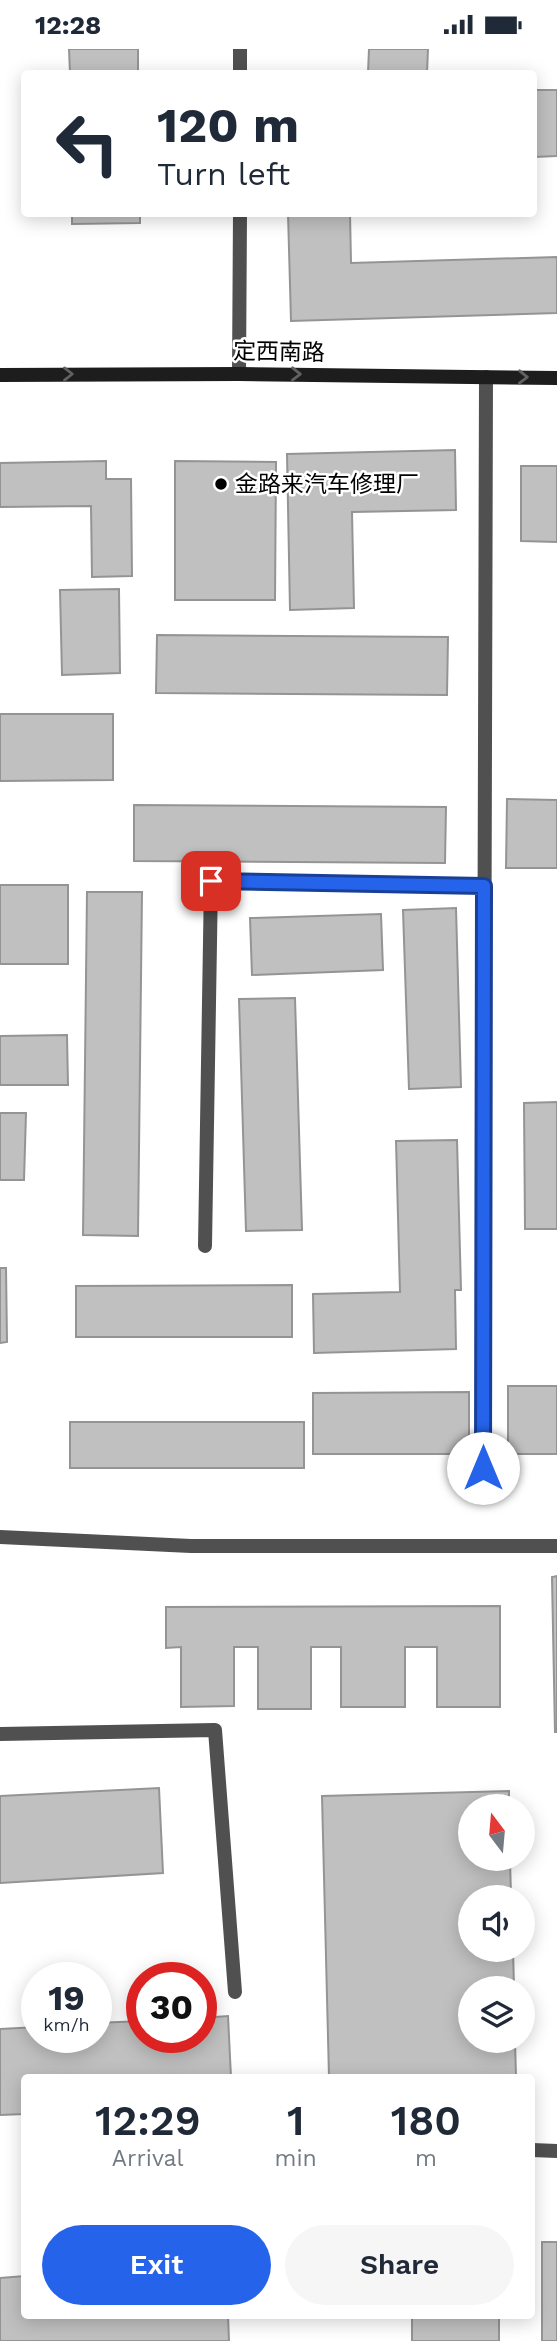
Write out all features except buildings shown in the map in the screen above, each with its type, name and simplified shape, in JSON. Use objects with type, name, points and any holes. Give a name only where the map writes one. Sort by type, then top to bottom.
[{"type":"main road","name":"定西南路","points":[[0,375],[239,374],[557,378]]},
{"type":"street","points":[[240,49],[240,70]]},
{"type":"street","points":[[239,374],[240,217]]},
{"type":"street","points":[[483,1468],[486,377]]},
{"type":"street","points":[[205,1246],[211,881],[484,886]]},
{"type":"street","points":[[0,1537],[191,1546],[557,1546]]},
{"type":"street","points":[[0,1734],[215,1730],[235,1992]]},
{"type":"street","points":[[535,2150],[557,2151]]},
{"type":"place","name":"金路来汽车修理厂","points":[[221,484]]},
{"type":"route","points":[[211,881],[484,886],[483,1468]]}]
